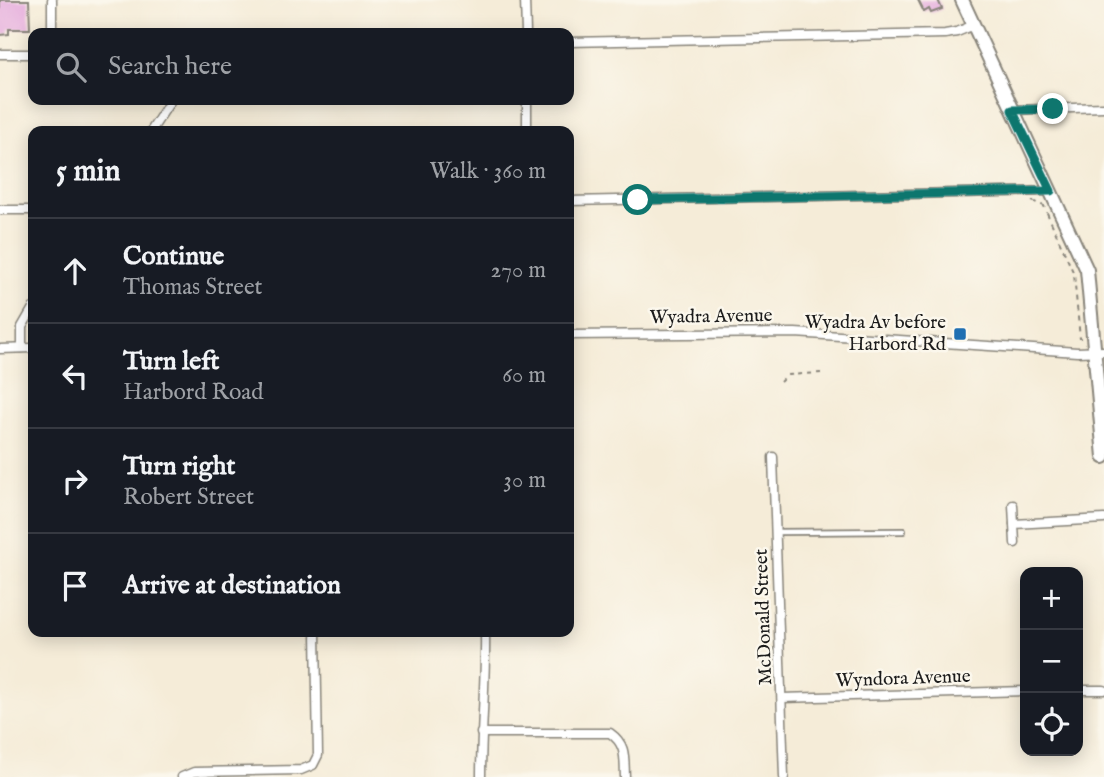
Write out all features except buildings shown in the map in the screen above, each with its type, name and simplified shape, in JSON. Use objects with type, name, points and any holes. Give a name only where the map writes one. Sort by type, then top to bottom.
[{"type":"main road","points":[[962,0],[1087,270],[1099,351],[1104,457]]},
{"type":"street","points":[[52,0],[52,28]]},
{"type":"street","points":[[525,0],[526,28]]},
{"type":"street","points":[[574,42],[945,34],[974,25]]},
{"type":"street","points":[[0,54],[28,54]]},
{"type":"street","points":[[154,126],[168,105]]},
{"type":"street","points":[[527,105],[527,126]]},
{"type":"street","points":[[1012,110],[1104,107]]},
{"type":"street","points":[[574,201],[1051,191]]},
{"type":"street","points":[[0,210],[28,210]]},
{"type":"street","points":[[22,348],[22,327],[28,317]]},
{"type":"street","name":"Wyadra Avenue","points":[[574,335],[794,333],[1099,351]]},
{"type":"street","points":[[0,349],[28,348]]},
{"type":"street","name":"McDonald Street","points":[[773,457],[784,777]]},
{"type":"street","points":[[1013,505],[1015,543]]},
{"type":"street","points":[[1014,524],[1104,519]]},
{"type":"street","points":[[182,777],[194,772],[302,770],[313,765],[318,755],[316,637]]},
{"type":"street","points":[[481,777],[485,637]]},
{"type":"street","points":[[1083,690],[1104,690]]},
{"type":"street","name":"Wyndora Avenue","points":[[782,698],[1020,691]]},
{"type":"street","points":[[481,733],[610,733],[620,740],[624,750],[625,777]]},
{"type":"lane","points":[[776,533],[903,531]]},
{"type":"path","points":[[1031,191],[1032,201],[1044,206],[1073,274],[1080,339]]},
{"type":"path","points":[[780,382],[787,375],[821,373]]},
{"type":"place","name":"Wyadra Av before Harbord Rd","points":[[960,334]]},
{"type":"route","points":[[638,200],[1051,191],[1012,110],[1053,109]]}]
